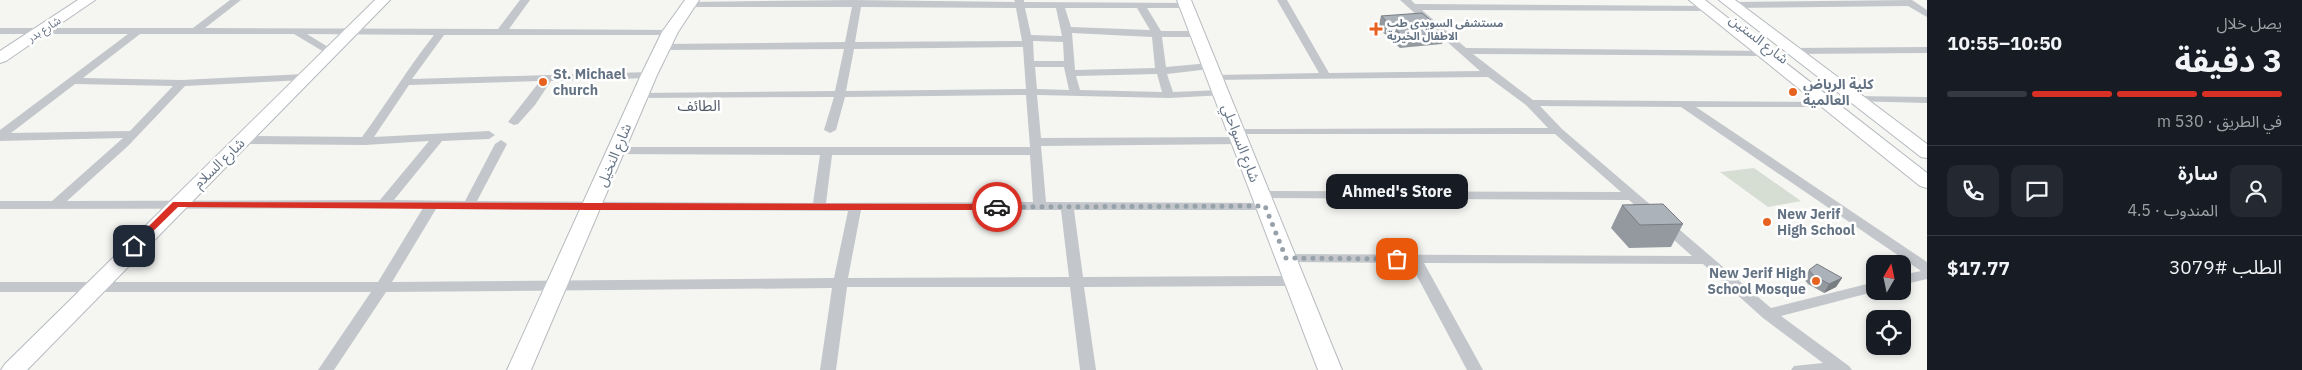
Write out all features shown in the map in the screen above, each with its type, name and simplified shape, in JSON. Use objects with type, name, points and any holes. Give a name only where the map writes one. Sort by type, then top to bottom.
[{"type":"street","name":"شارع بدر","points":[[0,58],[88,0]]},
{"type":"street","points":[[194,32],[236,0]]},
{"type":"street","name":"شارع السلام","points":[[13,370],[92,287],[244,140],[347,33],[383,0]]},
{"type":"street","points":[[501,32],[525,0]]},
{"type":"street","points":[[1282,0],[1326,76]]},
{"type":"street","points":[[1729,2],[1907,1],[1927,14]]},
{"type":"street","points":[[692,2],[1019,3],[1060,6],[1094,3],[1141,6],[1185,3]]},
{"type":"street","name":"شارع النخيل","points":[[519,370],[640,96],[667,39],[692,2]]},
{"type":"street","points":[[830,130],[840,94],[858,2]]},
{"type":"street","name":"شارع الستين","points":[[1729,2],[1927,153]]},
{"type":"street","points":[[1019,3],[1028,41],[1040,207]]},
{"type":"street","name":"شارع السواحلي","points":[[1185,3],[1330,370]]},
{"type":"street","points":[[1409,4],[1704,3],[1763,53],[1927,182]]},
{"type":"street","name":"شارع الستين","points":[[1704,3],[1927,170]]},
{"type":"street","points":[[1409,4],[1490,74],[1530,103],[1558,131],[1768,314],[1842,369]]},
{"type":"street","points":[[1060,6],[1067,34],[1070,68],[1076,94]]},
{"type":"street","points":[[1141,6],[1157,33],[1161,71],[1169,95]]},
{"type":"street","points":[[0,31],[501,32],[850,45],[1028,41],[1108,29],[1172,35],[1198,34]]},
{"type":"street","points":[[0,136],[137,32]]},
{"type":"street","points":[[365,141],[406,82],[411,71],[440,32]]},
{"type":"street","points":[[298,33],[329,52]]},
{"type":"street","points":[[1792,50],[1927,50]]},
{"type":"street","points":[[1464,51],[1763,53]]},
{"type":"street","points":[[1029,64],[1070,68],[1161,71],[1215,79],[1490,74]]},
{"type":"street","points":[[406,82],[650,75]]},
{"type":"street","points":[[74,81],[182,83],[304,77]]},
{"type":"street","points":[[514,122],[531,103],[548,78]]},
{"type":"street","points":[[640,96],[1031,92],[1169,95],[1215,79]]},
{"type":"street","points":[[55,204],[132,134],[182,83]]},
{"type":"street","points":[[1856,99],[1927,100]]},
{"type":"street","points":[[1530,103],[1828,104]]},
{"type":"street","points":[[1684,104],[1927,268]]},
{"type":"street","points":[[615,151],[826,151],[1035,147],[1238,137],[1558,131]]},
{"type":"street","points":[[0,136],[132,134]]},
{"type":"street","points":[[244,140],[365,141],[489,135]]},
{"type":"street","points":[[384,204],[437,139]]},
{"type":"street","points":[[469,205],[501,144]]},
{"type":"street","points":[[819,208],[826,151]]},
{"type":"street","points":[[0,205],[384,204],[431,206],[819,208],[1067,207],[1263,200],[1633,196]]},
{"type":"street","points":[[326,370],[382,287],[431,206]]},
{"type":"street","points":[[828,370],[840,284],[856,207]]},
{"type":"street","points":[[1067,207],[1088,370]]},
{"type":"street","points":[[1286,258],[1706,260]]},
{"type":"street","points":[[1416,260],[1475,370]]},
{"type":"street","points":[[1911,278],[1927,274]]},
{"type":"street","points":[[0,286],[382,287],[557,284],[1295,281]]},
{"type":"street","points":[[1768,314],[1866,289]]},
{"type":"street","points":[[1799,370],[1842,369]]},
{"type":"shaded area","points":[[1754,168],[1801,201],[1768,207],[1720,172]]},
{"type":"building","points":[[1422,13],[1446,33],[1404,37],[1381,16]]},
{"type":"building","points":[[1663,204],[1683,224],[1640,225],[1622,205]]},
{"type":"building","points":[[1817,264],[1842,278],[1829,284],[1813,275],[1809,270]]},
{"type":"way so far","points":[[997,207],[1265,206],[1286,258],[1397,259]]},
{"type":"place","name":"مستشفى السويدي طب الاطفال الخيرية","points":[[1376,29]]},
{"type":"place","name":"St. Michael church","points":[[543,82]]},
{"type":"place","name":"كلية الرباض العالمية","points":[[1793,92]]},
{"type":"place","name":"New Jerif High School","points":[[1767,222]]},
{"type":"place","name":"Ahmed's Store","points":[[1397,259]]},
{"type":"place","name":"New Jerif High School Mosque","points":[[1816,281]]},
{"type":"district","name":"الطائف","points":[[699,106]]},
{"type":"route","points":[[134,246],[176,204],[997,207]]}]
